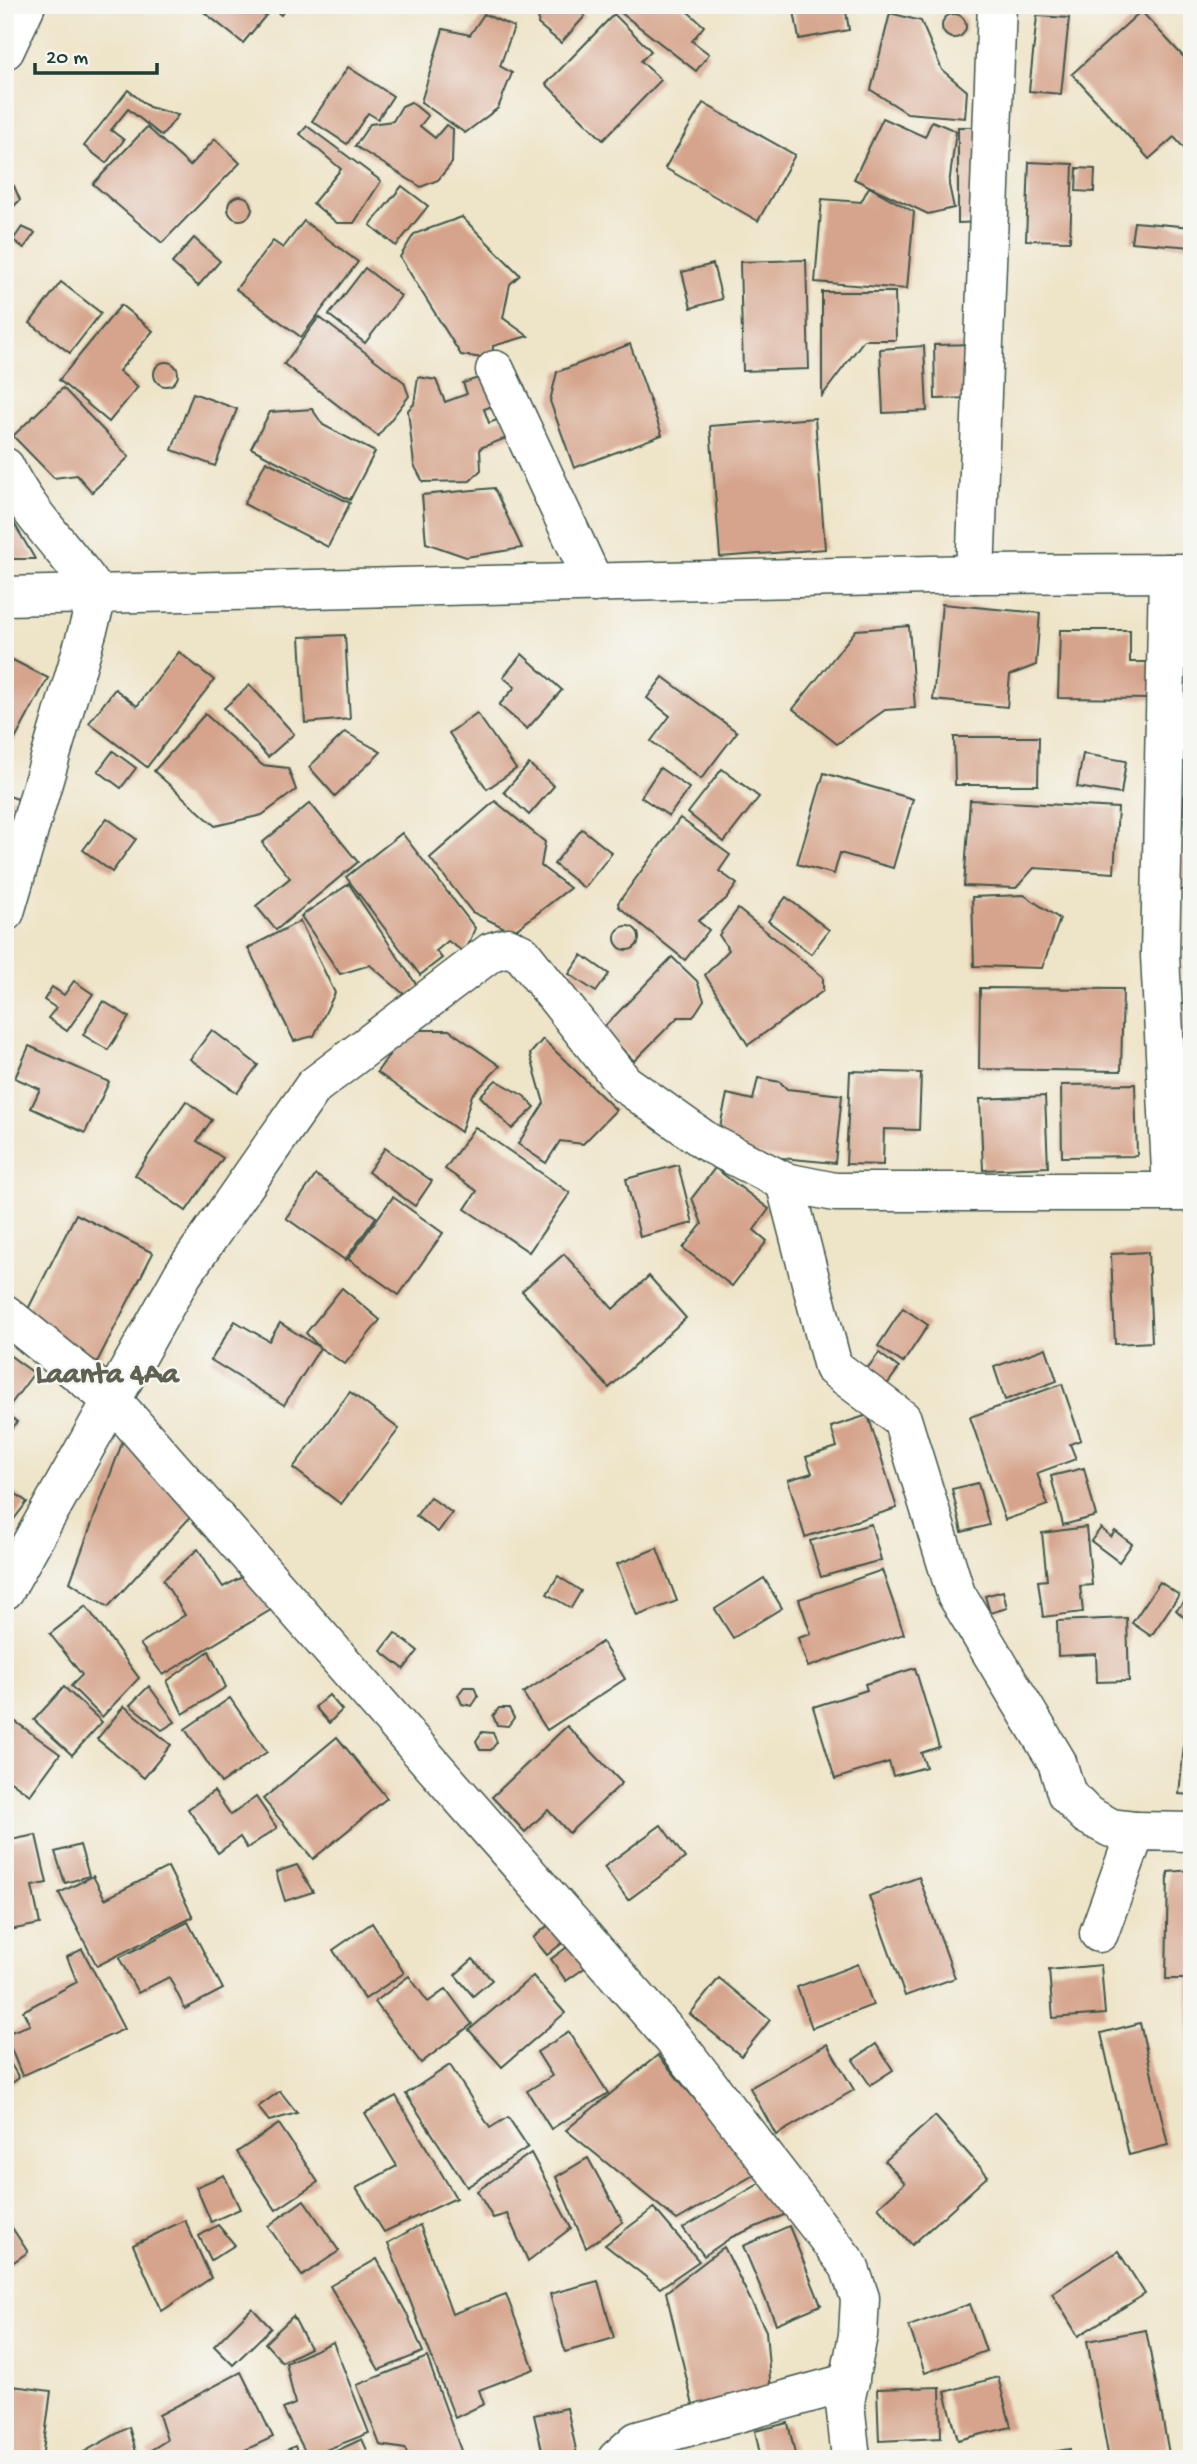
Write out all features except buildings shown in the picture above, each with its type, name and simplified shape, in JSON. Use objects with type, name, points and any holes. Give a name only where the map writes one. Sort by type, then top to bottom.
[{"type":"street","points":[[5,50],[26,5]]},
{"type":"street","points":[[975,573],[997,5]]},
{"type":"street","points":[[495,370],[594,583]]},
{"type":"street","points":[[5,467],[15,488],[73,558],[98,595]]},
{"type":"street","points":[[5,596],[975,573],[1180,573],[1160,955],[1182,1192],[835,1192],[785,1182],[708,1142],[624,1083],[522,954],[508,947],[491,952],[314,1086],[183,1274],[5,1590]]},
{"type":"street","points":[[5,912],[98,595]]},
{"type":"street","points":[[785,1182],[833,1367],[902,1419],[956,1594],[1057,1762],[1067,1795],[1087,1815],[1111,1828],[1192,1832]]},
{"type":"street","points":[[5,1314],[113,1401],[674,2040],[849,2266],[860,2298],[858,2335],[845,2403],[851,2459]]},
{"type":"street","points":[[1099,1933],[1136,1830]]},
{"type":"street","points":[[617,2459],[637,2441],[850,2382]]},
{"type":"district","name":"Laanta 4Aa","points":[[107,1372]]}]
